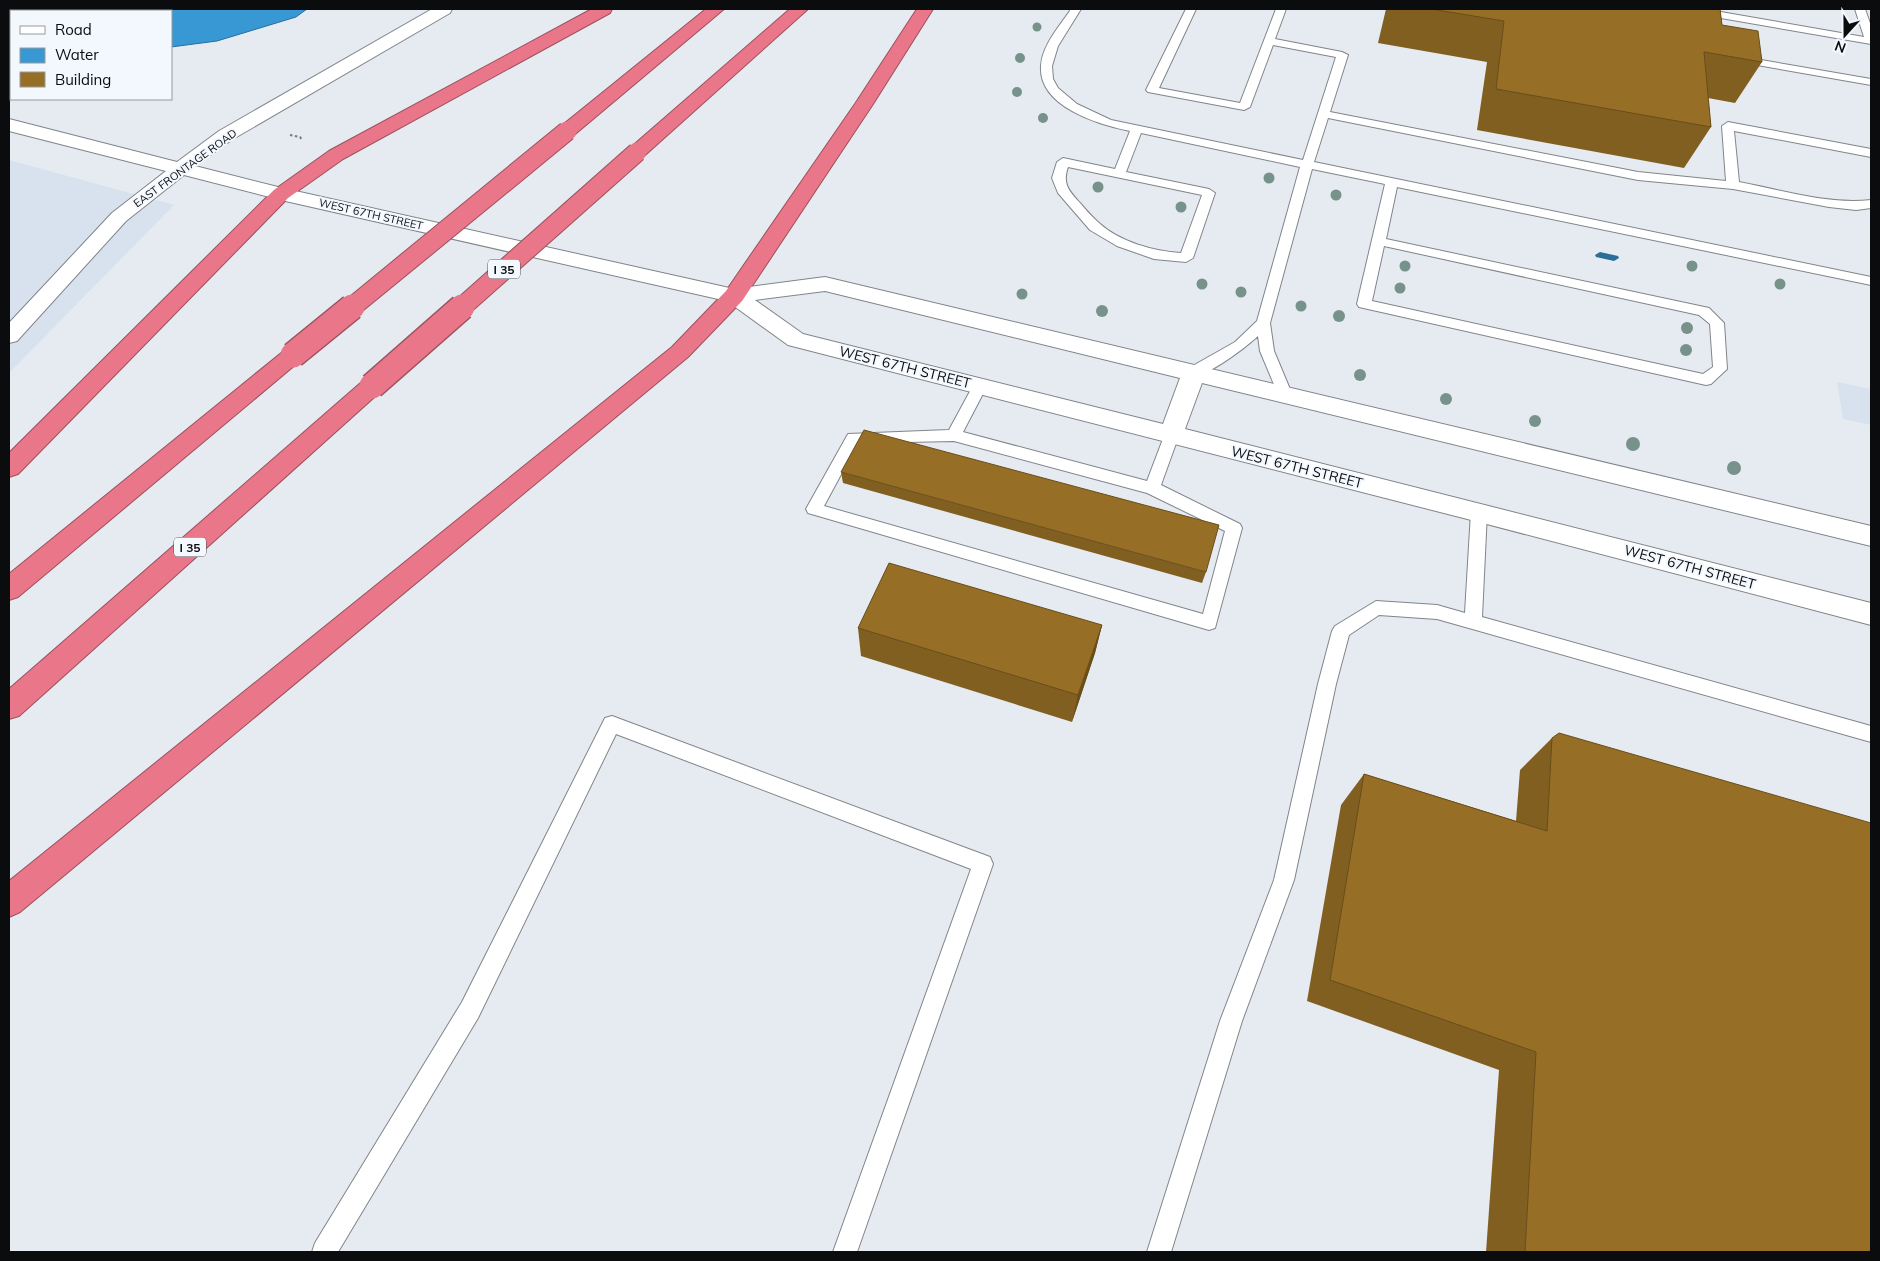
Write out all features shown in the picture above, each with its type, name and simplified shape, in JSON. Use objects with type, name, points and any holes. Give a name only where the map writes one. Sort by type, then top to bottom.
[{"type":"highway","points":[[9,468],[281,194],[336,155],[604,9]]},
{"type":"highway","points":[[9,589],[716,9]]},
{"type":"highway","name":"I 35","points":[[9,707],[800,9]]},
{"type":"highway","points":[[9,901],[680,352],[734,296],[864,104],[925,9]]},
{"type":"street","name":"EAST FRONTAGE ROAD","points":[[9,336],[119,217],[181,168],[226,135],[444,9]]},
{"type":"street","name":"WEST 67TH STREET","points":[[9,125],[281,194],[734,296],[825,284],[1871,536]]},
{"type":"street","name":"WEST 67TH STREET","points":[[734,296],[796,340],[1479,512],[1871,614]]},
{"type":"street","points":[[1171,435],[1194,372]]},
{"type":"lane","points":[[1076,9],[1050,52],[1047,69],[1048,78],[1052,88],[1064,101],[1086,114],[1108,123],[1136,131],[1392,182],[1871,282]]},
{"type":"lane","points":[[1191,9],[1152,90],[1244,107],[1281,9]]},
{"type":"lane","points":[[1715,15],[1871,41],[1860,9]]},
{"type":"lane","points":[[1269,41],[1342,55],[1307,165],[1263,323],[1268,351],[1285,394]]},
{"type":"lane","points":[[1726,56],[1871,82]]},
{"type":"lane","points":[[1323,114],[1638,176],[1733,185],[1829,204],[1856,206],[1871,204]]},
{"type":"lane","points":[[1733,185],[1728,126],[1871,153]]},
{"type":"lane","points":[[1119,174],[1136,131]]},
{"type":"lane","points":[[1063,162],[1119,174],[1209,193],[1186,258],[1159,256],[1122,243],[1095,227],[1064,193],[1058,178],[1063,162]]},
{"type":"lane","points":[[1378,241],[1704,311],[1717,323],[1720,369],[1706,380],[1364,304],[1378,241],[1392,182]]},
{"type":"lane","points":[[1194,372],[1240,345],[1263,323]]},
{"type":"lane","points":[[954,435],[980,386]]},
{"type":"lane","points":[[954,435],[1152,488],[1234,528],[1209,623],[814,509],[853,438],[954,435]]},
{"type":"lane","points":[[1152,488],[1171,435]]},
{"type":"lane","points":[[1473,622],[1479,512]]},
{"type":"lane","points":[[1159,1252],[1231,1021],[1284,880],[1327,684],[1342,630],[1376,608],[1437,612],[1871,734]]},
{"type":"lane","points":[[324,1252],[470,1010],[612,724],[983,864],[845,1252]]},
{"type":"shaded area","points":[[9,160],[174,205],[9,373]]},
{"type":"shaded area","points":[[1837,382],[1871,389],[1871,425],[1843,419]]},
{"type":"water","points":[[9,9],[307,9],[296,17],[217,41],[172,47],[172,10],[10,10],[9,61]]},
{"type":"building","points":[[1431,9],[1720,9],[1722,25],[1758,31],[1762,62],[1704,52],[1711,127],[1496,89],[1504,21]]},
{"type":"building","points":[[864,430],[1219,525],[1206,572],[841,472]]},
{"type":"building","points":[[889,563],[1102,625],[1078,695],[858,628]]},
{"type":"building","points":[[1559,733],[1871,823],[1871,1252],[1525,1252],[1536,1052],[1330,980],[1364,774],[1547,831],[1552,738]]},
{"type":"waterway","points":[[1600,255],[1614,258]]}]
